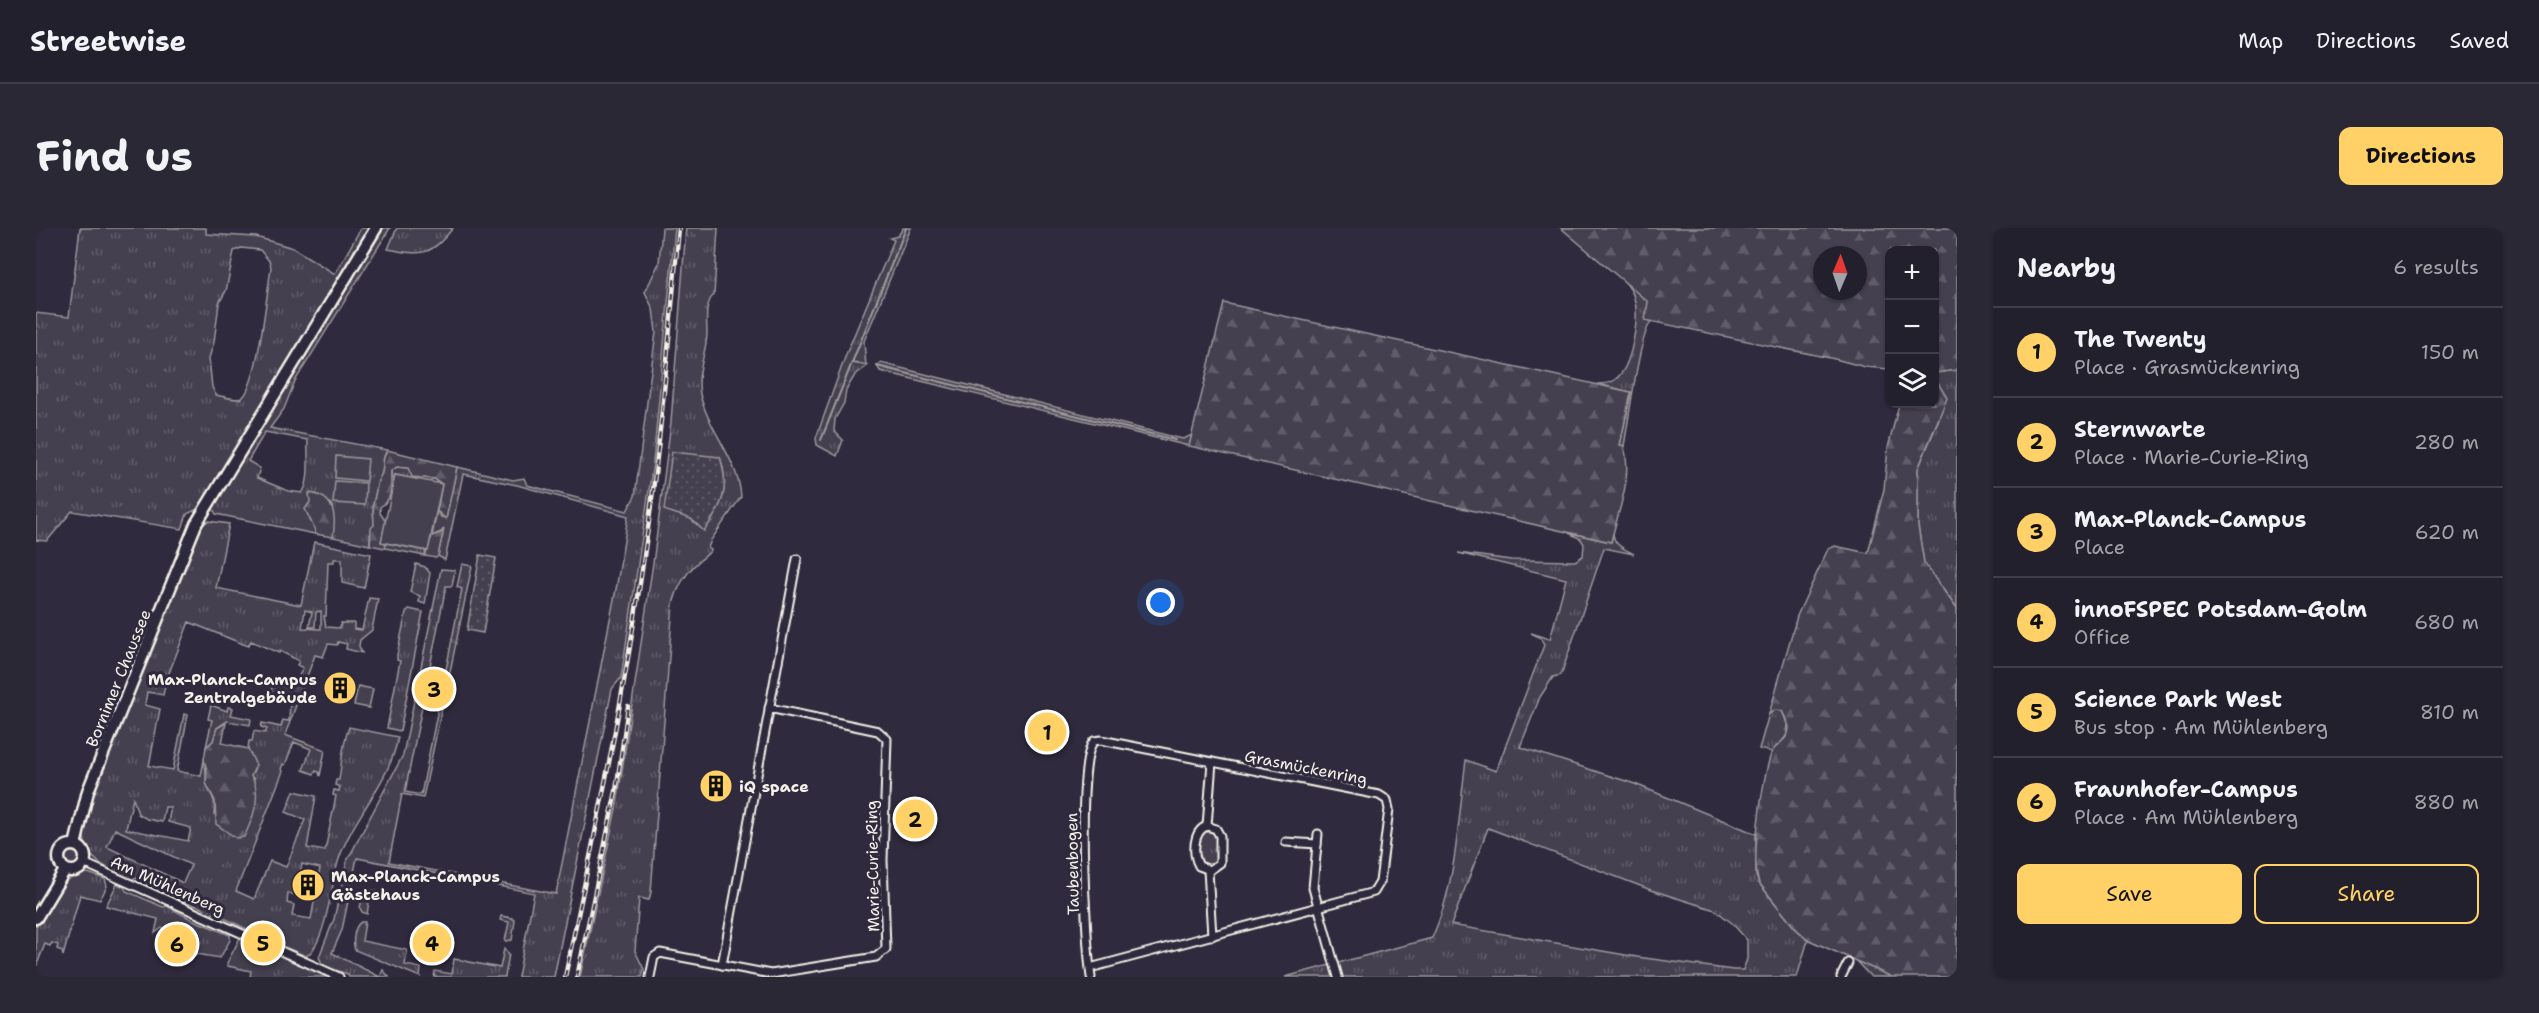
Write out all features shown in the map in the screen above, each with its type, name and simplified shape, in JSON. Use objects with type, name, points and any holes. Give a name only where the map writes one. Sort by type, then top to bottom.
[{"type":"street","name":"Bornimer Chaussee","points":[[75,845],[88,791],[196,524],[376,228]]},
{"type":"street","points":[[722,965],[796,559]]},
{"type":"street","name":"Marie-Curie-Ring","points":[[650,977],[654,957],[660,953],[771,974],[876,957],[886,949],[883,860],[887,739],[878,731],[770,708]]},
{"type":"street","name":"Grasmückenring","points":[[1089,750],[1091,743],[1101,740],[1379,795],[1387,800],[1389,809],[1379,886],[1374,892],[1090,969]]},
{"type":"street","name":"Taubenbogen","points":[[1089,750],[1083,852],[1091,977]]},
{"type":"street","points":[[1207,826],[1212,762]]},
{"type":"street","points":[[1207,826],[1216,829],[1221,840],[1220,863],[1208,870],[1199,866],[1196,859],[1197,835],[1207,826]]},
{"type":"street","points":[[1318,834],[1312,881],[1338,977]]},
{"type":"street","points":[[1286,842],[1317,844]]},
{"type":"street","points":[[75,845],[84,852],[84,863],[76,871],[65,870],[59,864],[60,851],[67,846],[75,845]]},
{"type":"street","name":"Am Mühlenberg","points":[[84,863],[339,977]]},
{"type":"street","points":[[36,918],[65,870]]},
{"type":"street","points":[[1208,870],[1212,936]]},
{"type":"street","points":[[1841,977],[1848,963]]},
{"type":"green space","points":[[80,228],[206,228],[206,234],[256,237],[293,248],[335,274],[361,228],[372,228],[202,507],[187,514],[182,529],[72,511],[47,541],[36,540],[36,313],[69,317]],"holes":[[[241,248],[260,250],[270,262],[271,268],[253,374],[243,397],[234,399],[216,395],[212,387],[209,358],[214,342],[219,303],[226,291],[234,251]]]},
{"type":"green space","points":[[381,228],[390,228],[295,381],[284,409],[270,428],[387,450],[373,505],[374,525],[370,535],[370,545],[333,537],[332,506],[316,494],[311,497],[315,534],[216,514],[212,507]],"holes":[[[265,432],[308,440],[308,475],[302,493],[288,491],[257,478],[260,468],[248,461]]]},
{"type":"green space","points":[[397,228],[453,228],[432,249],[410,253],[388,249]]},
{"type":"green space","points":[[662,228],[675,228],[653,463],[621,678],[612,689],[554,977],[518,977],[534,893],[357,858],[342,930],[332,953],[380,977],[349,977],[348,974],[323,966],[319,957],[334,919],[347,861],[403,755],[441,569],[455,570],[452,586],[446,586],[405,792],[421,795],[441,693],[445,694],[423,798],[402,794],[389,862],[556,894],[617,584],[628,516],[517,485],[463,474],[445,560],[438,556],[443,531],[432,536],[437,511],[441,517],[446,518],[457,467],[513,480],[524,478],[527,485],[627,511],[635,496],[656,332],[653,309],[645,292],[659,263]]},
{"type":"green space","points":[[686,228],[718,228],[714,295],[707,308],[707,334],[699,386],[704,407],[735,470],[741,497],[711,540],[708,548],[711,550],[685,577],[673,604],[651,892],[649,900],[639,898],[635,951],[644,969],[642,977],[580,977],[617,804],[654,556],[671,422]],"holes":[[[720,457],[723,468],[723,496],[716,513],[704,531],[691,519]]]},
{"type":"green space","points":[[903,228],[911,228],[864,341],[866,367],[855,375],[846,390],[844,403],[835,419],[834,431],[843,440],[837,456],[817,445],[816,438],[847,352],[894,240],[890,238],[898,236]]},
{"type":"green space","points":[[1561,228],[1957,228],[1957,370],[1939,372],[1939,246],[1885,246],[1885,369],[1865,367],[1645,320],[1648,302]]},
{"type":"green space","points":[[1625,282],[1649,302],[1645,320],[1652,321],[1643,341],[1624,446],[1620,445],[1631,392],[1598,384],[1609,383],[1617,378],[1628,361],[1634,339],[1636,306],[1633,294]]},
{"type":"green space","points":[[1224,303],[1631,392],[1620,445],[1624,446],[1626,458],[1626,482],[1611,542],[1189,446]]},
{"type":"green space","points":[[881,363],[1174,437],[1183,439],[1192,435],[1189,446],[880,371],[877,366]]},
{"type":"green space","points":[[1957,370],[1957,609],[1924,563],[1918,526],[1918,469],[1940,417],[1939,372]]},
{"type":"green space","points":[[1939,385],[1947,398],[1918,469],[1918,526],[1924,563],[1957,609],[1957,977],[1892,977],[1809,940],[1795,928],[1759,883],[1757,872],[1757,838],[1764,781],[1771,754],[1784,739],[1789,728],[1782,711],[1775,710],[1769,714],[1797,616],[1828,549],[1835,546],[1868,553],[1884,489],[1888,448],[1898,408],[1939,408]]},
{"type":"green space","points":[[387,450],[457,467],[446,519],[437,511],[442,484],[435,479],[412,477],[408,468],[397,467],[391,471],[390,495],[380,507],[380,513],[386,522],[381,542],[386,543],[385,548],[370,545],[371,528],[374,525],[373,505]]},
{"type":"green space","points":[[672,452],[720,457],[724,478],[723,496],[716,513],[704,531],[691,519],[664,510]]},
{"type":"green space","points":[[336,456],[368,459],[366,481],[335,478]]},
{"type":"green space","points":[[397,467],[408,468],[416,477],[435,479],[440,484],[395,475],[393,484],[391,471]]},
{"type":"green space","points":[[395,475],[442,484],[428,551],[381,542]]},
{"type":"green space","points":[[335,481],[366,483],[365,505],[333,503]]},
{"type":"green space","points":[[309,493],[325,498],[329,503],[334,515],[333,537],[315,534],[305,509],[310,502]]},
{"type":"green space","points":[[208,521],[229,524],[216,588],[301,605],[314,542],[371,554],[364,588],[342,583],[342,559],[328,562],[326,616],[324,616],[326,627],[340,628],[341,623],[354,623],[354,629],[362,630],[369,598],[378,599],[372,630],[360,640],[359,646],[362,653],[346,649],[347,644],[338,642],[337,645],[328,644],[323,657],[315,655],[285,735],[325,750],[320,776],[319,772],[316,771],[314,774],[303,770],[311,749],[294,742],[285,765],[283,764],[281,769],[283,771],[236,891],[254,899],[270,861],[286,867],[305,820],[286,812],[294,791],[316,796],[307,848],[325,851],[336,796],[333,795],[334,790],[339,791],[340,787],[335,785],[336,780],[339,780],[349,727],[398,737],[387,770],[344,846],[338,862],[323,928],[313,950],[306,956],[214,913],[210,915],[205,913],[204,909],[186,901],[181,902],[175,896],[158,888],[153,890],[148,884],[136,878],[131,880],[115,872],[93,857],[84,840],[90,795],[201,525]],"holes":[[[305,610],[312,612],[309,627],[315,627],[316,612],[321,611],[321,629],[302,628]],[[189,622],[248,646],[251,641],[279,653],[280,651],[299,661],[297,665],[303,668],[294,685],[276,678],[269,697],[290,701],[289,721],[283,720],[281,727],[262,723],[261,727],[267,729],[265,733],[254,731],[252,741],[249,741],[248,749],[254,765],[251,776],[254,779],[253,787],[214,814],[214,801],[207,785],[204,760],[201,776],[177,771],[188,715],[184,714],[173,770],[149,766],[160,709],[145,705],[147,692],[163,695],[167,678]],[[133,798],[138,814],[147,819],[162,822],[165,807],[171,807],[168,822],[191,828],[188,841],[126,829]],[[115,829],[191,865],[183,883],[107,847]],[[302,864],[320,868],[311,919],[292,916],[294,905],[287,903],[288,893],[296,895]]]},
{"type":"green space","points":[[444,528],[438,556],[436,558],[425,556],[432,536],[441,533]]},
{"type":"green space","points":[[1567,532],[1611,542],[1613,532],[1617,543],[1634,554],[1604,548],[1561,675],[1553,677],[1540,697],[1520,747],[1635,784],[1756,834],[1756,876],[1759,883],[1795,928],[1808,940],[1797,977],[1285,977],[1432,938],[1452,873],[1466,760],[1496,771],[1544,645],[1541,638],[1531,633],[1550,639],[1566,579],[1458,553],[1511,560],[1575,561],[1583,556],[1584,544],[1581,539]],"holes":[[[1488,828],[1651,890],[1715,910],[1732,923],[1747,940],[1747,959],[1743,970],[1637,957],[1451,925]]]},
{"type":"green space","points":[[386,543],[426,551],[425,556],[385,548]]},
{"type":"green space","points":[[480,555],[496,558],[483,633],[467,630]]},
{"type":"green space","points":[[416,564],[425,567],[430,573],[425,604],[419,602],[420,596],[410,592]]},
{"type":"green space","points":[[462,564],[472,566],[447,686],[443,685],[462,589],[457,587]]},
{"type":"green space","points":[[409,609],[423,612],[400,731],[387,728],[400,661],[397,660],[397,655],[406,612]]},
{"type":"green space","points":[[358,686],[373,689],[369,708],[354,705]]},
{"type":"green space","points":[[211,705],[227,711],[228,707],[233,708],[231,715],[251,719],[250,725],[227,721],[217,728],[213,741],[206,747],[212,720],[208,719]]},
{"type":"green space","points":[[1775,710],[1782,711],[1787,724],[1787,733],[1772,752],[1759,749],[1769,714]]},
{"type":"green space","points":[[226,723],[222,743],[248,749],[256,765],[251,776],[255,783],[256,798],[251,822],[244,837],[236,838],[216,824],[215,801],[206,783],[207,770],[204,760],[206,747],[213,741],[217,728]]},
{"type":"green space","points":[[1208,829],[1218,836],[1218,861],[1208,866],[1199,861],[1199,840],[1201,832]]},
{"type":"green space","points":[[72,850],[78,852],[80,858],[78,864],[72,866],[66,864],[64,858],[66,852]]},
{"type":"green space","points":[[88,873],[105,879],[107,886],[100,900],[80,895],[63,956],[62,951],[57,949],[58,945],[45,944],[36,967],[36,928],[40,918],[66,881],[76,875]]},
{"type":"green space","points":[[117,884],[124,887],[126,891],[163,907],[167,906],[230,935],[230,940],[220,958],[191,953],[188,955],[192,936],[162,928],[155,933],[158,919],[106,906]]},
{"type":"green space","points":[[368,890],[377,891],[376,896],[370,895],[367,914],[360,908],[363,894]]},
{"type":"green space","points":[[501,916],[512,918],[515,921],[512,940],[505,941],[509,922],[500,920]]},
{"type":"green space","points":[[361,922],[365,922],[362,941],[407,950],[405,965],[421,968],[420,977],[355,950],[354,934]]},
{"type":"green space","points":[[240,938],[328,977],[250,977],[251,971],[228,966],[227,963]]},
{"type":"green space","points":[[504,949],[509,954],[505,977],[434,977],[435,971],[452,974],[454,959],[500,968]]},
{"type":"green space","points":[[1855,960],[1892,977],[1871,977]]},
{"type":"green space","points":[[383,970],[389,977],[380,977]]},
{"type":"waterway","points":[[821,440],[906,228]]},
{"type":"waterway","points":[[853,363],[867,365]]},
{"type":"waterway","points":[[877,366],[1175,440]]},
{"type":"railway","points":[[565,977],[609,764],[637,603],[660,429],[679,228]]},
{"type":"railway","points":[[577,977],[616,791],[628,706]]},
{"type":"place","name":"Max-Planck-Campus Zentralgebäude","points":[[340,688]]},
{"type":"place","name":"Max-Planck-Campus","points":[[434,689]]},
{"type":"place","name":"The Twenty","points":[[1047,732]]},
{"type":"place","name":"iQ space","points":[[716,786]]},
{"type":"place","name":"Sternwarte","points":[[915,819]]},
{"type":"place","name":"Max-Planck-Campus Gästehaus","points":[[308,885]]},
{"type":"place","name":"Science Park West","points":[[263,943]]},
{"type":"place","name":"innoFSPEC Potsdam-Golm","points":[[432,943]]},
{"type":"place","name":"Fraunhofer-Campus","points":[[177,944]]}]
